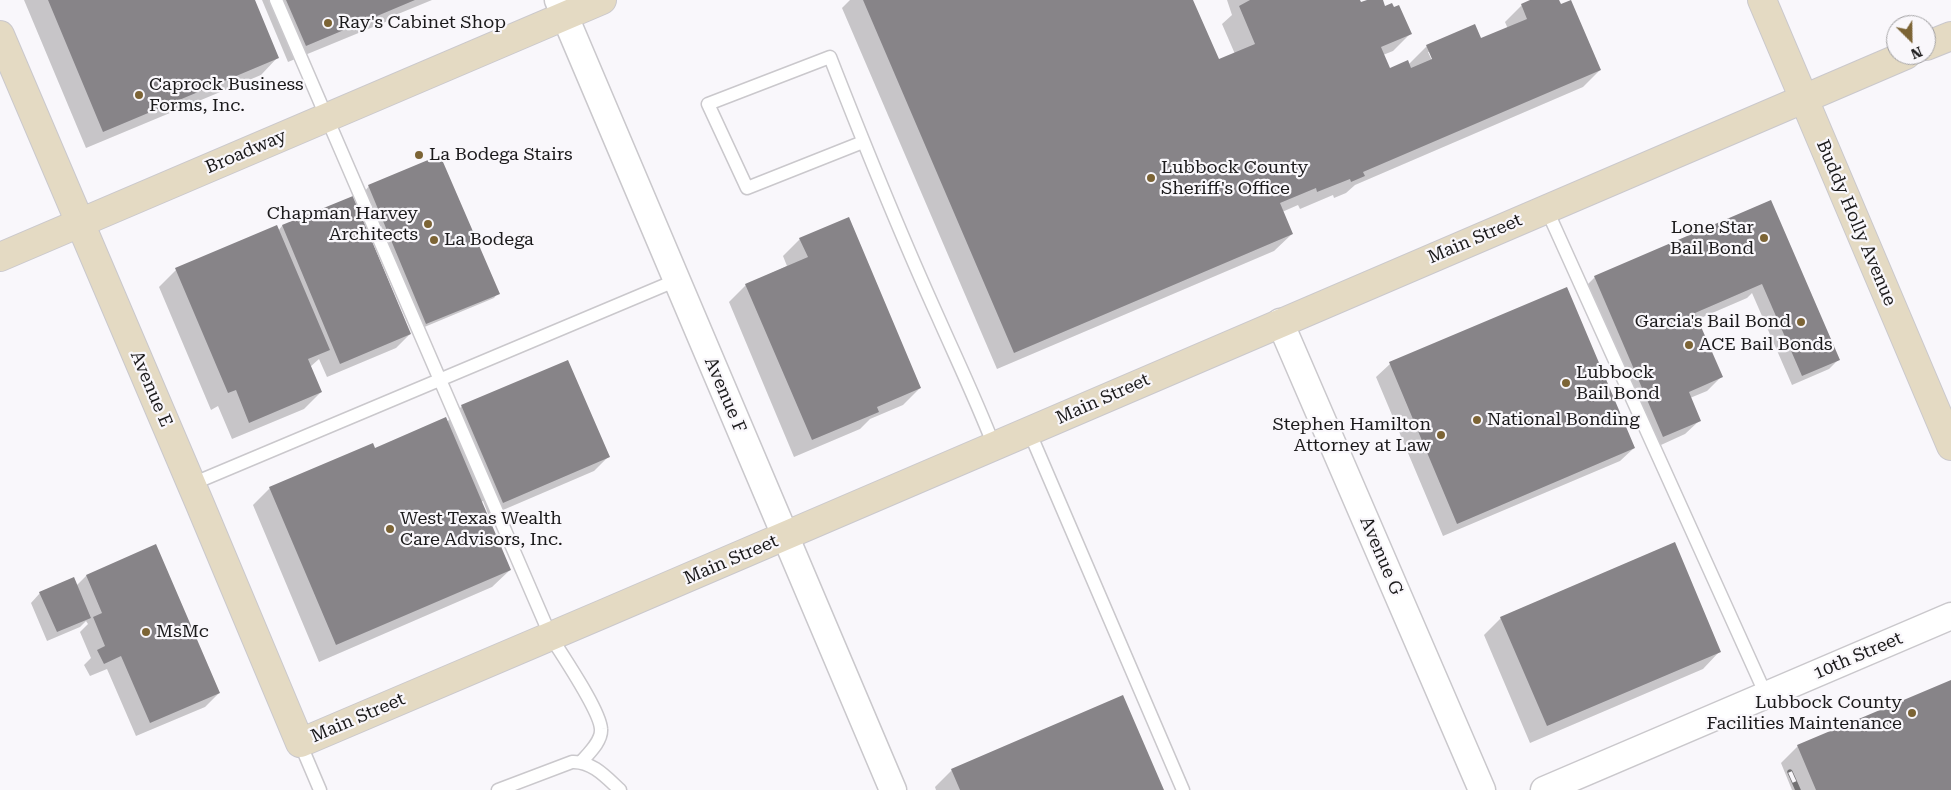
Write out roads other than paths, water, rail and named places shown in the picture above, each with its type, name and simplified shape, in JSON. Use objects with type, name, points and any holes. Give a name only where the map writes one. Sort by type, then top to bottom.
[{"type":"street","name":"Broadway","points":[[0,257],[327,117],[561,8],[602,0]]},
{"type":"street","name":"Buddy Holly Avenue","points":[[1762,0],[1951,446]]},
{"type":"street","name":"Avenue F","points":[[561,8],[893,790]]},
{"type":"street","name":"Avenue E","points":[[0,34],[300,743]]},
{"type":"street","points":[[1936,42],[1951,36]]},
{"type":"street","name":"Main Street","points":[[300,743],[786,537],[1280,322],[1886,63]]},
{"type":"street","name":"Avenue G","points":[[1280,322],[1482,790]]},
{"type":"street","name":"10th Street","points":[[1544,790],[1951,616]]},
{"type":"lane","points":[[276,0],[551,637],[593,708],[601,729],[596,744],[582,761]]},
{"type":"lane","points":[[863,142],[747,188],[708,104],[830,56],[863,142],[972,391],[994,446]]},
{"type":"lane","points":[[1546,208],[1766,695]]},
{"type":"lane","points":[[192,484],[677,280]]},
{"type":"lane","points":[[1029,431],[1183,790]]},
{"type":"lane","points":[[300,743],[320,790]]},
{"type":"lane","points":[[498,790],[572,762],[582,761],[594,767],[620,790]]},
{"type":"railway","points":[[1790,772],[1798,790]]},
{"type":"place","name":"Ray's Cabinet Shop","points":[[328,23]]},
{"type":"place","name":"Caprock Business Forms, Inc.","points":[[139,95]]},
{"type":"place","name":"La Bodega Stairs","points":[[419,155]]},
{"type":"place","name":"Lubbock County Sheriff's Office","points":[[1151,178]]},
{"type":"place","name":"Chapman Harvey Architects","points":[[428,224]]},
{"type":"place","name":"Lone Star Bail Bond","points":[[1764,238]]},
{"type":"place","name":"La Bodega","points":[[434,240]]},
{"type":"place","name":"Garcia's Bail Bond","points":[[1801,322]]},
{"type":"place","name":"ACE Bail Bonds","points":[[1689,345]]},
{"type":"place","name":"Lubbock Bail Bond","points":[[1566,383]]},
{"type":"place","name":"National Bonding","points":[[1477,420]]},
{"type":"place","name":"Stephen Hamilton Attorney at Law","points":[[1441,435]]},
{"type":"place","name":"West Texas Wealth Care Advisors, Inc.","points":[[390,529]]},
{"type":"place","name":"MsMc","points":[[146,632]]},
{"type":"place","name":"Lubbock County Facilities Maintenance","points":[[1912,713]]}]
